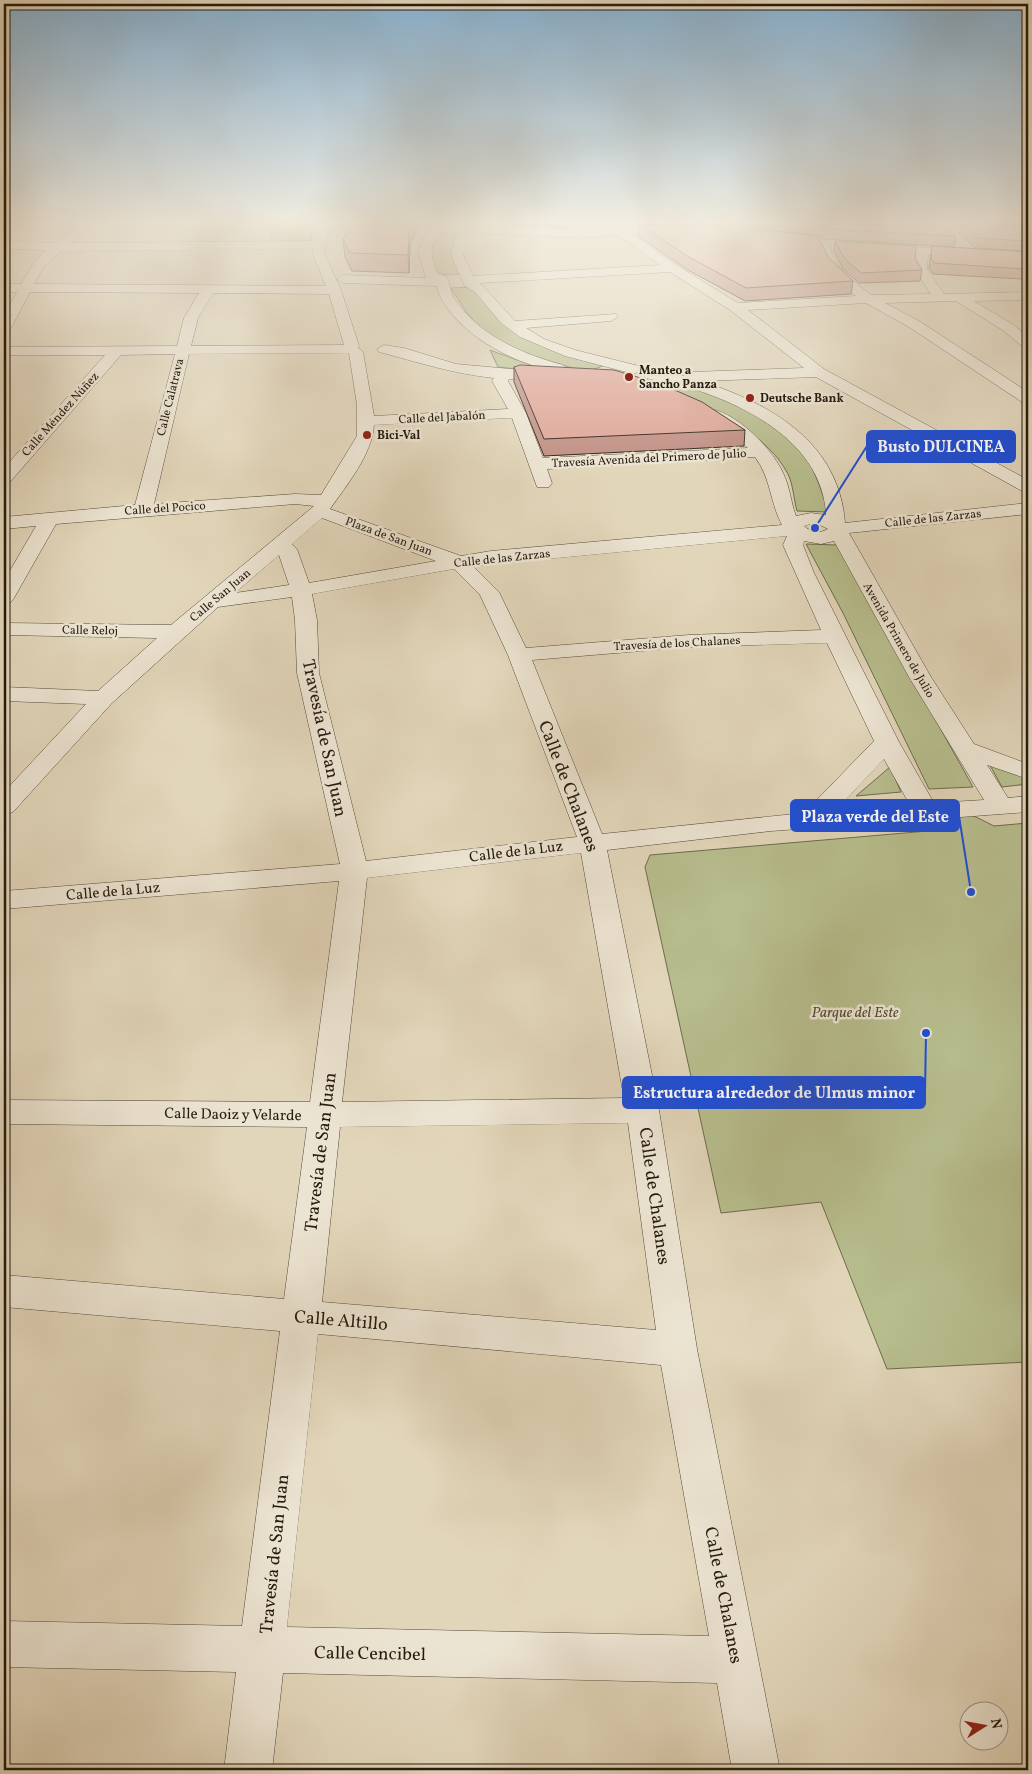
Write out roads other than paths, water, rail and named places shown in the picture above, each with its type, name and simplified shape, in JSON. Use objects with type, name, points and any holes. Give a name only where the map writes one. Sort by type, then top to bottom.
[{"type":"street","points":[[4,328],[15,308]]},
{"type":"street","name":"Calle Calatrava","points":[[143,510],[181,350],[190,318],[197,308]]},
{"type":"street","name":"Calle San Juan","points":[[4,806],[104,698],[176,632],[279,546],[323,506],[365,438],[364,347],[349,308]]},
{"type":"street","points":[[454,308],[466,323],[485,339],[547,371]]},
{"type":"street","name":"Avenida Primero de Julio","points":[[497,308],[512,325],[559,348],[639,379],[660,392]]},
{"type":"street","points":[[736,308],[818,372],[1028,487]]},
{"type":"street","points":[[883,308],[914,324],[1028,399]]},
{"type":"street","points":[[976,308],[1009,328],[1028,344]]},
{"type":"street","points":[[512,325],[611,318]]},
{"type":"street","points":[[4,351],[364,347],[401,352],[444,366],[503,374],[547,371],[573,375]]},
{"type":"street","name":"Calle Méndez Núñez","points":[[4,478],[116,351]]},
{"type":"street","points":[[592,375],[610,379],[609,375],[615,371],[639,379]]},
{"type":"street","points":[[675,377],[818,372]]},
{"type":"street","points":[[503,374],[500,381],[518,413],[543,483]]},
{"type":"street","name":"Avenida Primero de Julio","points":[[639,379],[675,377],[716,392],[767,415],[786,428],[812,452],[826,475],[834,499],[837,529],[920,677],[1001,807]]},
{"type":"street","points":[[701,408],[747,437],[760,452],[775,476],[786,516],[795,530],[793,545],[804,573],[888,742],[927,813]]},
{"type":"street","name":"Calle del Jabalón","points":[[366,421],[518,413]]},
{"type":"street","name":"Travesía Avenida del Primero de Julio","points":[[537,464],[760,452]]},
{"type":"street","name":"Calle del Pocico","points":[[4,523],[143,510],[295,499],[323,506]]},
{"type":"street","name":"Plaza de San Juan","points":[[323,506],[458,562]]},
{"type":"street","name":"Calle de las Zarzas","points":[[211,602],[301,590],[458,562],[795,530],[798,522],[810,519],[826,521],[837,529],[1028,508]]},
{"type":"street","points":[[4,598],[49,519]]},
{"type":"street","name":"Travesía de San Juan","points":[[248,1770],[300,1316],[355,871],[308,673],[306,620],[301,590],[287,549],[279,546]]},
{"type":"street","name":"Calle de Chalanes","points":[[458,562],[488,592],[519,654],[592,842],[643,1110],[678,1349],[756,1770]]},
{"type":"street","name":"Calle Reloj","points":[[4,629],[176,632]]},
{"type":"street","name":"Travesía de los Chalanes","points":[[519,654],[688,641],[836,636]]},
{"type":"street","points":[[4,694],[104,698]]},
{"type":"street","points":[[811,820],[888,742]]},
{"type":"street","points":[[963,748],[1028,772]]},
{"type":"street","name":"Calle de la Luz","points":[[4,900],[355,871],[592,842],[811,820],[927,813],[1028,804]]},
{"type":"street","name":"Calle Daoiz y Velarde","points":[[4,1112],[324,1115],[643,1110]]},
{"type":"street","name":"Calle Altillo","points":[[4,1291],[678,1349]]},
{"type":"street","name":"Calle Cencibel","points":[[4,1644],[737,1660]]},
{"type":"place","name":"Manteo a Sancho Panza","points":[[629,377]]},
{"type":"place","name":"Deutsche Bank","points":[[750,398]]},
{"type":"place","name":"Bici-Val","points":[[367,435]]},
{"type":"place","name":"Busto DULCINEA","points":[[815,528]]},
{"type":"place","name":"Plaza verde del Este","points":[[971,892]]},
{"type":"place","name":"Estructura alrededor de Ulmus minor","points":[[926,1033]]},
{"type":"park label","name":"Parque del Este","points":[[855,1012]]}]
